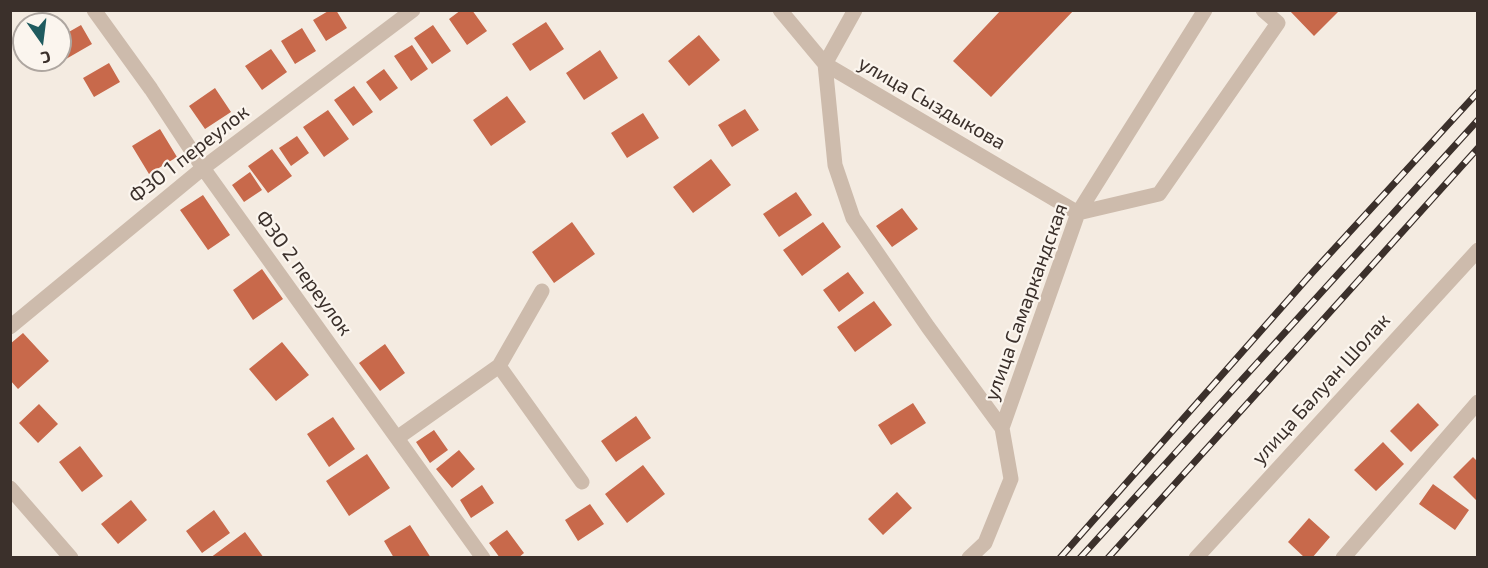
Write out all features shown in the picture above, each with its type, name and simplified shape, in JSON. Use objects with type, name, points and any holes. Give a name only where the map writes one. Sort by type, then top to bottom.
[{"type":"street","name":"ФЗО 2 переулок","points":[[94,10],[151,89],[203,168],[483,558]]},
{"type":"street","name":"ФЗО 1 переулок","points":[[10,327],[203,168],[395,16],[413,10]]},
{"type":"street","name":"улица Сыздыкова","points":[[780,10],[825,64],[1078,213]]},
{"type":"street","points":[[855,10],[825,64],[835,165],[853,218],[928,327],[1002,428]]},
{"type":"street","name":"улица Самаркандская","points":[[969,558],[985,543],[1011,479],[1002,428],[1078,213],[1205,10]]},
{"type":"street","points":[[1078,213],[1159,194],[1278,23],[1263,10]]},
{"type":"street","name":"улица Балуан Шолак","points":[[1196,558],[1478,250]]},
{"type":"street","points":[[397,438],[499,366],[542,291]]},
{"type":"street","points":[[499,366],[582,482]]},
{"type":"street","points":[[1343,558],[1478,402]]},
{"type":"street","points":[[10,488],[71,558]]},
{"type":"building","points":[[330,10],[336,10],[347,28],[326,41],[313,20]]},
{"type":"building","points":[[461,10],[472,10],[487,31],[467,45],[449,19]]},
{"type":"building","points":[[1001,10],[1074,10],[991,97],[953,61]]},
{"type":"building","points":[[1289,10],[1340,10],[1314,36]]},
{"type":"building","points":[[546,22],[564,49],[530,71],[512,44]]},
{"type":"building","points":[[81,25],[92,44],[72,56],[72,30]]},
{"type":"building","points":[[433,25],[451,51],[432,64],[414,38]]},
{"type":"building","points":[[302,28],[316,51],[295,64],[281,41]]},
{"type":"building","points":[[699,35],[720,60],[689,86],[668,61]]},
{"type":"building","points":[[412,45],[428,69],[411,81],[394,56]]},
{"type":"building","points":[[271,49],[287,72],[262,90],[245,66]]},
{"type":"building","points":[[600,50],[618,78],[584,100],[566,73]]},
{"type":"building","points":[[109,63],[120,82],[94,97],[83,78]]},
{"type":"building","points":[[384,69],[398,88],[380,101],[366,82]]},
{"type":"building","points":[[354,86],[373,112],[353,126],[334,100]]},
{"type":"building","points":[[215,88],[231,112],[205,129],[189,106]]},
{"type":"building","points":[[507,96],[526,122],[491,146],[473,120]]},
{"type":"building","points":[[745,109],[759,130],[732,147],[718,125]]},
{"type":"building","points":[[328,110],[349,139],[324,157],[303,127]]},
{"type":"building","points":[[643,113],[659,138],[627,158],[611,133]]},
{"type":"building","points":[[160,129],[177,157],[149,174],[132,146]]},
{"type":"building","points":[[297,136],[309,153],[291,166],[279,148]]},
{"type":"building","points":[[272,149],[292,176],[268,193],[248,166]]},
{"type":"building","points":[[711,159],[731,185],[693,213],[673,187]]},
{"type":"building","points":[[250,172],[262,190],[244,202],[232,185]]},
{"type":"building","points":[[796,192],[812,215],[779,237],[763,214]]},
{"type":"building","points":[[203,195],[230,235],[208,250],[180,210]]},
{"type":"building","points":[[902,208],[918,229],[892,247],[876,226]]},
{"type":"building","points":[[572,222],[595,254],[554,283],[532,252]]},
{"type":"building","points":[[823,222],[841,247],[802,276],[783,250]]},
{"type":"building","points":[[262,269],[283,299],[253,320],[233,290]]},
{"type":"building","points":[[848,272],[864,293],[839,312],[823,290]]},
{"type":"building","points":[[874,301],[892,325],[855,352],[837,327]]},
{"type":"building","points":[[23,333],[49,361],[18,389],[10,380],[10,344]]},
{"type":"building","points":[[282,342],[309,375],[276,401],[249,369]]},
{"type":"building","points":[[385,344],[405,373],[380,391],[359,363]]},
{"type":"building","points":[[913,403],[926,423],[891,445],[878,425]]},
{"type":"building","points":[[1418,403],[1439,425],[1411,452],[1390,431]]},
{"type":"building","points":[[39,404],[58,424],[38,443],[19,423]]},
{"type":"building","points":[[636,416],[651,438],[616,462],[601,441]]},
{"type":"building","points":[[333,417],[355,449],[329,467],[307,434]]},
{"type":"building","points":[[434,430],[448,450],[430,463],[416,442]]},
{"type":"building","points":[[1383,442],[1404,464],[1376,491],[1354,470]]},
{"type":"building","points":[[80,446],[103,476],[82,492],[59,462]]},
{"type":"building","points":[[459,450],[475,469],[452,488],[436,469]]},
{"type":"building","points":[[367,454],[390,488],[349,516],[326,481]]},
{"type":"building","points":[[1473,457],[1478,462],[1478,502],[1453,477]]},
{"type":"building","points":[[643,465],[665,494],[627,523],[605,494]]},
{"type":"building","points":[[1433,484],[1469,510],[1455,530],[1419,504]]},
{"type":"building","points":[[482,485],[494,503],[471,518],[460,500]]},
{"type":"building","points":[[897,492],[912,508],[883,535],[868,519]]},
{"type":"building","points":[[131,500],[147,520],[118,544],[101,524]]},
{"type":"building","points":[[590,504],[604,524],[578,541],[565,520]]},
{"type":"building","points":[[214,510],[230,533],[202,553],[186,531]]},
{"type":"building","points":[[1309,518],[1330,537],[1312,558],[1305,558],[1288,542]]},
{"type":"building","points":[[410,525],[431,558],[394,558],[384,541]]},
{"type":"building","points":[[507,530],[524,553],[518,558],[500,558],[489,543]]},
{"type":"building","points":[[245,532],[264,558],[210,558]]},
{"type":"railway","points":[[1060,558],[1312,273],[1478,92]]},
{"type":"railway","points":[[1080,558],[1478,120]]},
{"type":"railway","points":[[1108,558],[1478,148]]}]
